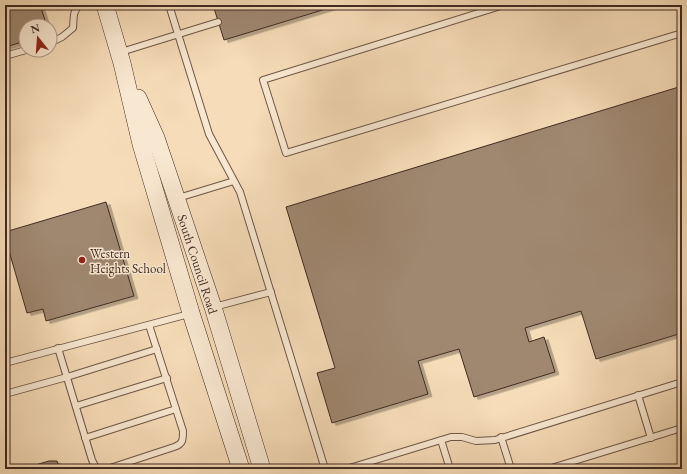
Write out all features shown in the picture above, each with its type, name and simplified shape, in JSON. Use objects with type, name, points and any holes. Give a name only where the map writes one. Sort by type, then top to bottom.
[{"type":"main road","name":"South Council Road","points":[[105,5],[121,57],[141,144],[191,313],[241,469]]},
{"type":"main road","name":"South Council Road","points":[[121,57],[156,138],[213,307],[262,469]]},
{"type":"main road","points":[[191,313],[213,307]]},
{"type":"lane","points":[[58,39],[73,28],[74,12],[80,5]]},
{"type":"lane","points":[[169,5],[209,134],[240,192],[325,469]]},
{"type":"lane","points":[[504,5],[263,80],[286,153],[682,34]]},
{"type":"lane","points":[[121,57],[178,34],[218,22]]},
{"type":"lane","points":[[5,56],[18,52]]},
{"type":"lane","points":[[176,199],[234,181]]},
{"type":"lane","points":[[213,307],[270,292]]},
{"type":"lane","points":[[5,363],[191,313]]},
{"type":"lane","points":[[107,469],[180,445],[184,440],[183,431],[167,378],[149,325]]},
{"type":"lane","points":[[58,348],[92,460],[96,468],[100,469]]},
{"type":"lane","points":[[5,394],[67,377],[157,349]]},
{"type":"lane","points":[[76,406],[167,378]]},
{"type":"lane","points":[[346,469],[452,437],[462,437],[476,441],[501,438],[682,382]]},
{"type":"lane","points":[[638,395],[651,438]]},
{"type":"lane","points":[[85,438],[176,409]]},
{"type":"lane","points":[[548,469],[682,428]]},
{"type":"lane","points":[[501,438],[511,469]]},
{"type":"lane","points":[[441,440],[450,469]]},
{"type":"building","points":[[14,5],[40,5],[44,18],[18,18],[18,43],[5,47],[5,8]]},
{"type":"building","points":[[213,5],[339,5],[224,40]]},
{"type":"building","points":[[682,86],[682,333],[596,359],[581,311],[525,328],[529,342],[544,337],[555,372],[474,397],[459,349],[418,361],[428,394],[332,423],[317,373],[335,368],[286,207]]},
{"type":"building","points":[[106,202],[134,296],[46,321],[43,309],[27,313],[5,237],[5,232]]},
{"type":"building","points":[[49,461],[57,461],[60,469],[22,469]]},
{"type":"place","name":"Western Heights School","points":[[82,260]]}]
